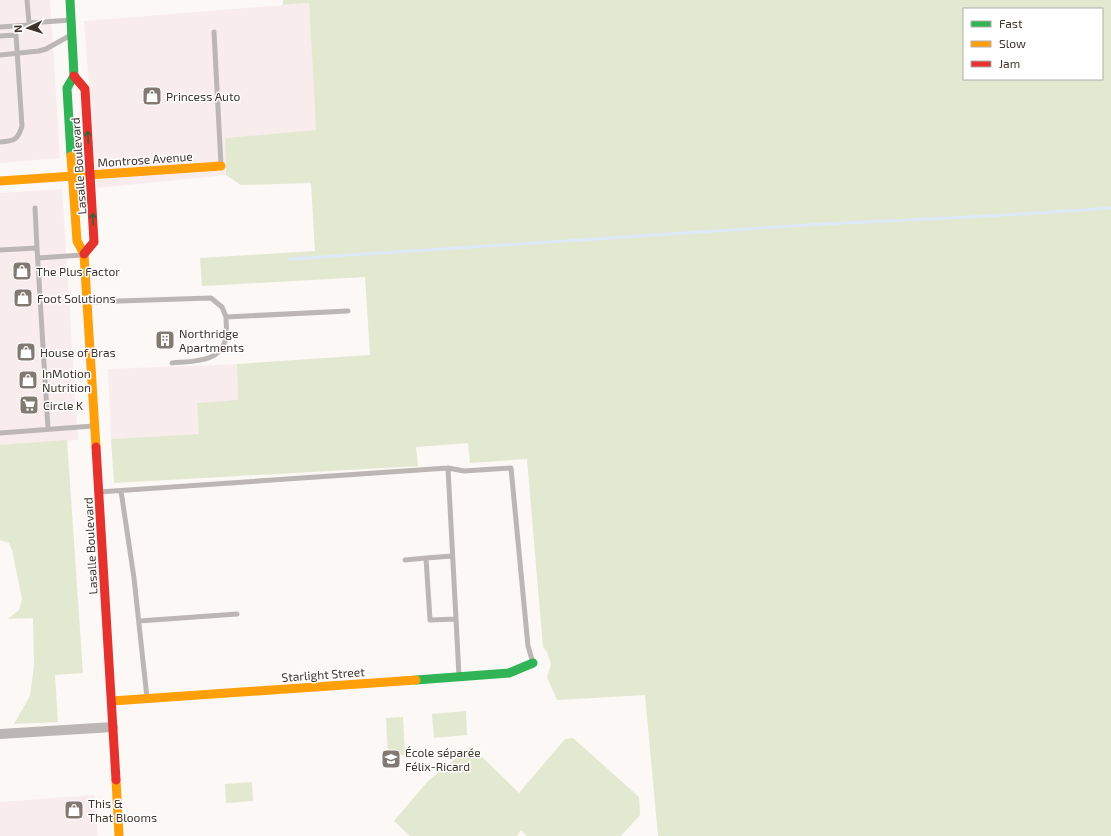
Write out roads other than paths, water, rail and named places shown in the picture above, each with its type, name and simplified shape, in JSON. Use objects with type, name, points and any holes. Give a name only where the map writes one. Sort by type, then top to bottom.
[{"type":"main road","name":"Lasalle Boulevard","points":[[70,0],[74,76],[67,88],[72,177],[77,241],[84,254],[88,302],[119,836]]},
{"type":"main road","name":"Lasalle Boulevard","points":[[74,76],[85,89],[91,175],[94,242],[84,254]]},
{"type":"main road","name":"Montrose Avenue","points":[[0,181],[221,166]]},
{"type":"main road","name":"Starlight Street","points":[[112,701],[509,674],[534,663]]},
{"type":"street","points":[[0,734],[113,727]]},
{"type":"lane","points":[[27,0],[29,23]]},
{"type":"lane","points":[[0,27],[71,20]]},
{"type":"lane","points":[[214,32],[221,166]]},
{"type":"lane","points":[[0,55],[46,49],[72,34]]},
{"type":"lane","points":[[0,36],[16,35],[22,126],[19,135],[15,140],[0,142]]},
{"type":"lane","points":[[35,208],[48,430]]},
{"type":"lane","points":[[0,250],[37,248]]},
{"type":"lane","points":[[38,258],[84,254]]},
{"type":"lane","points":[[88,302],[211,298],[222,307],[226,317],[226,336],[222,350],[215,356],[202,360],[172,363]]},
{"type":"lane","points":[[226,317],[348,312]]},
{"type":"lane","points":[[0,433],[95,426]]},
{"type":"lane","points":[[99,492],[448,468],[464,471],[511,468],[528,646],[534,663]]},
{"type":"lane","points":[[448,468],[459,677]]},
{"type":"lane","points":[[121,491],[134,578],[147,698]]},
{"type":"lane","points":[[404,560],[452,556]]},
{"type":"lane","points":[[426,558],[430,620],[456,619]]},
{"type":"lane","points":[[139,621],[237,614]]},
{"type":"waterway","points":[[290,259],[806,225],[1007,215],[1111,208]]},
{"type":"place","name":"Princess Auto","points":[[152,96]]},
{"type":"place","name":"The Plus Factor","points":[[22,271]]},
{"type":"place","name":"Foot Solutions","points":[[23,298]]},
{"type":"place","name":"Northridge Apartments","points":[[165,340]]},
{"type":"place","name":"House of Bras","points":[[26,352]]},
{"type":"place","name":"InMotion Nutrition","points":[[28,380]]},
{"type":"place","name":"Circle K","points":[[29,405]]},
{"type":"place","name":"École séparée Félix-Ricard","points":[[391,759]]},
{"type":"place","name":"This & That Blooms","points":[[74,810]]}]
